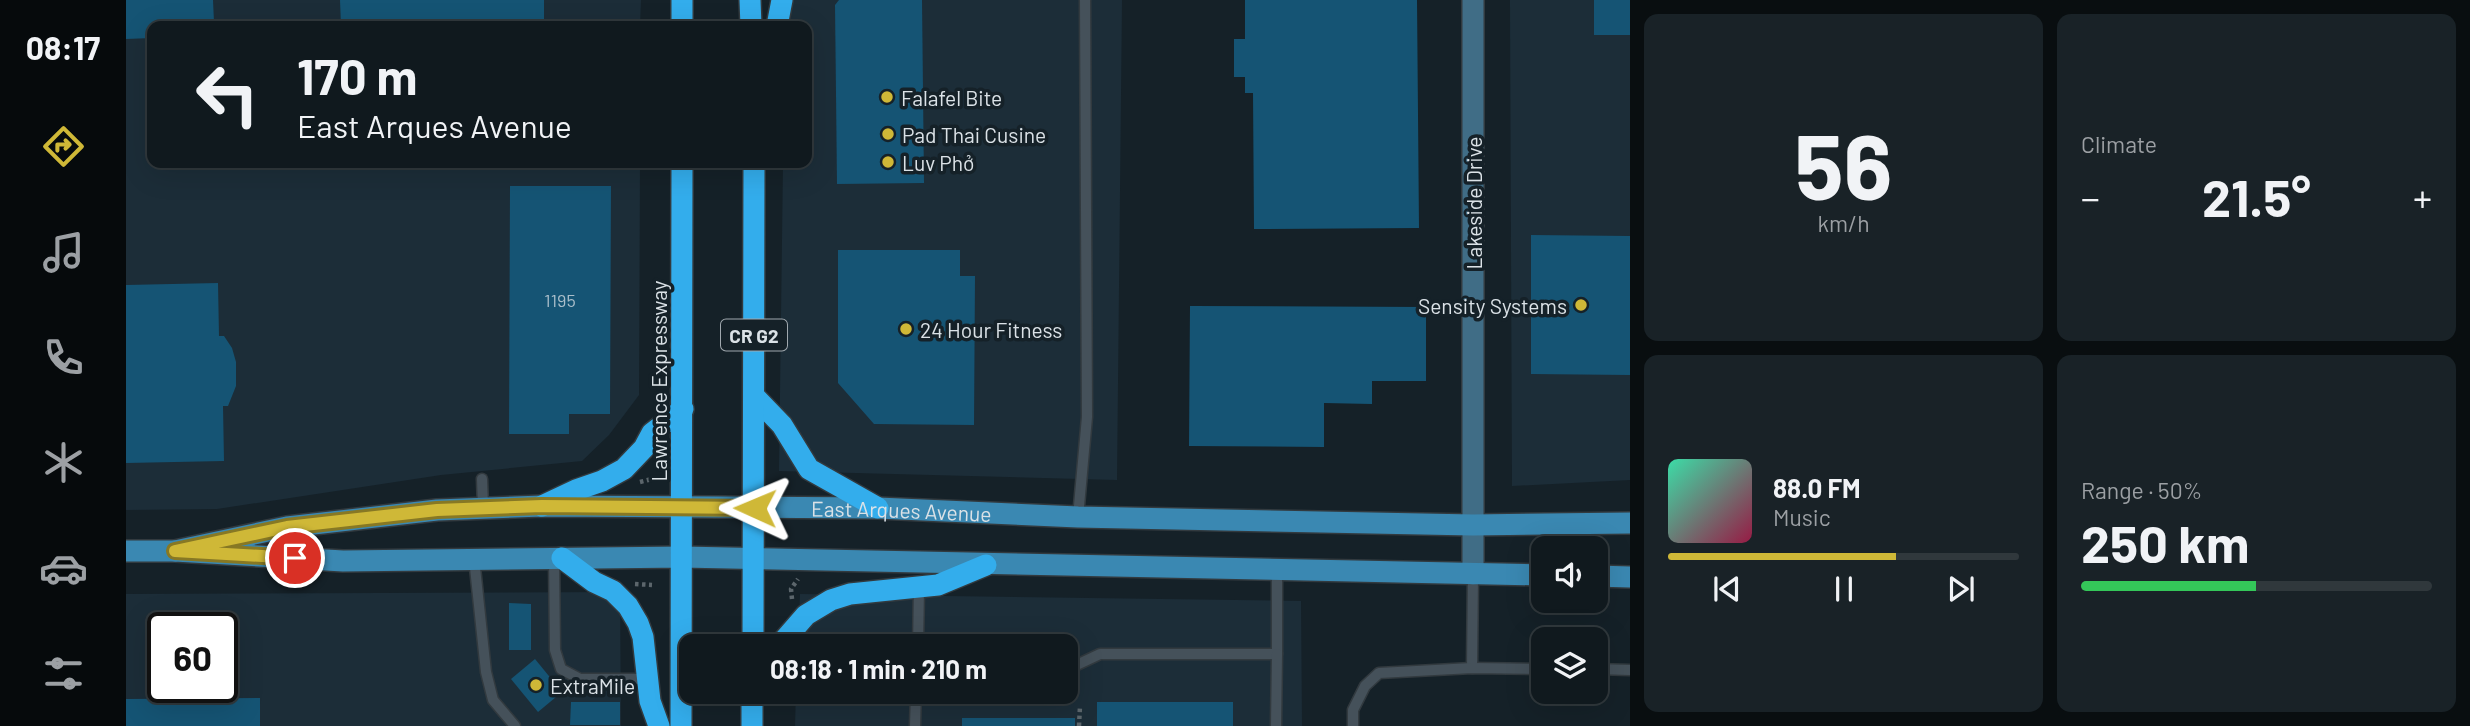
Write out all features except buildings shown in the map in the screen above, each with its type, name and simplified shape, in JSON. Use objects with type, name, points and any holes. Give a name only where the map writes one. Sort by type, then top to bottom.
[{"type":"highway","points":[[682,0],[682,21]]},
{"type":"highway","points":[[751,0],[751,21]]},
{"type":"highway","points":[[778,21],[782,0]]},
{"type":"highway","name":"Lawrence Expressway","points":[[681,726],[682,168]]},
{"type":"highway","name":"CR G2","points":[[753,634],[754,168]]},
{"type":"highway","points":[[755,397],[782,425],[809,469],[878,508]]},
{"type":"highway","points":[[542,506],[624,469],[644,448],[652,433],[683,409]]},
{"type":"highway","points":[[558,558],[613,591],[628,606],[643,637],[650,701],[659,726]]},
{"type":"highway","points":[[789,634],[806,615],[831,600],[850,594],[938,585],[986,565]]},
{"type":"highway","points":[[752,704],[752,726]]},
{"type":"main road","name":"East Arques Avenue","points":[[175,551],[287,527],[484,507],[878,508],[1077,517],[1473,525],[1630,523]]},
{"type":"main road","name":"East Arques Avenue","points":[[126,551],[175,551],[343,561],[683,557],[1531,575]]},
{"type":"main road","points":[[1608,576],[1630,577]]},
{"type":"street","name":"Lakeside Drive","points":[[1473,0],[1473,574]]},
{"type":"lane","points":[[1077,517],[1087,417],[1085,0]]},
{"type":"lane","points":[[482,479],[484,507]]},
{"type":"lane","points":[[474,558],[486,672],[493,700],[515,726]]},
{"type":"lane","points":[[558,558],[555,650],[561,669],[580,679],[647,679]]},
{"type":"lane","points":[[1276,726],[1277,570]]},
{"type":"lane","points":[[1472,668],[1473,574]]},
{"type":"lane","points":[[918,634],[919,588]]},
{"type":"lane","points":[[1078,664],[1100,654],[1277,654]]},
{"type":"lane","points":[[1353,726],[1353,710],[1365,686],[1379,673],[1472,668],[1531,669]]},
{"type":"lane","points":[[1608,669],[1630,670]]},
{"type":"lane","points":[[915,726],[916,704]]},
{"type":"path","points":[[792,600],[791,590],[798,579]]},
{"type":"path","points":[[782,590],[791,590]]},
{"type":"path","points":[[1079,726],[1080,706]]},
{"type":"shaded area","points":[[126,0],[641,0],[640,21],[147,21],[147,168],[640,168],[639,395],[609,435],[582,461],[441,475],[217,509],[126,510]]},
{"type":"shaded area","points":[[785,0],[1122,0],[1117,480],[779,471],[783,168],[812,168],[812,21],[784,21]]},
{"type":"shaded area","points":[[1510,0],[1630,0],[1630,480],[1512,486]]},
{"type":"shaded area","points":[[620,592],[621,726],[126,726],[126,594]]},
{"type":"shaded area","points":[[800,594],[1301,601],[1302,726],[795,726],[796,704],[1078,704],[1078,634],[798,634]]},
{"type":"place","name":"Falafel Bite","points":[[887,97]]},
{"type":"place","name":"Pad Thai Cusine","points":[[888,134]]},
{"type":"place","name":"Luv Phở","points":[[888,162]]},
{"type":"place","name":"Sensity Systems","points":[[1581,305]]},
{"type":"place","name":"24 Hour Fitness","points":[[906,329]]},
{"type":"place","name":"ExtraMile","points":[[536,685]]},
{"type":"route","points":[[295,558],[175,551],[287,527],[437,510],[542,506],[755,508]]}]
